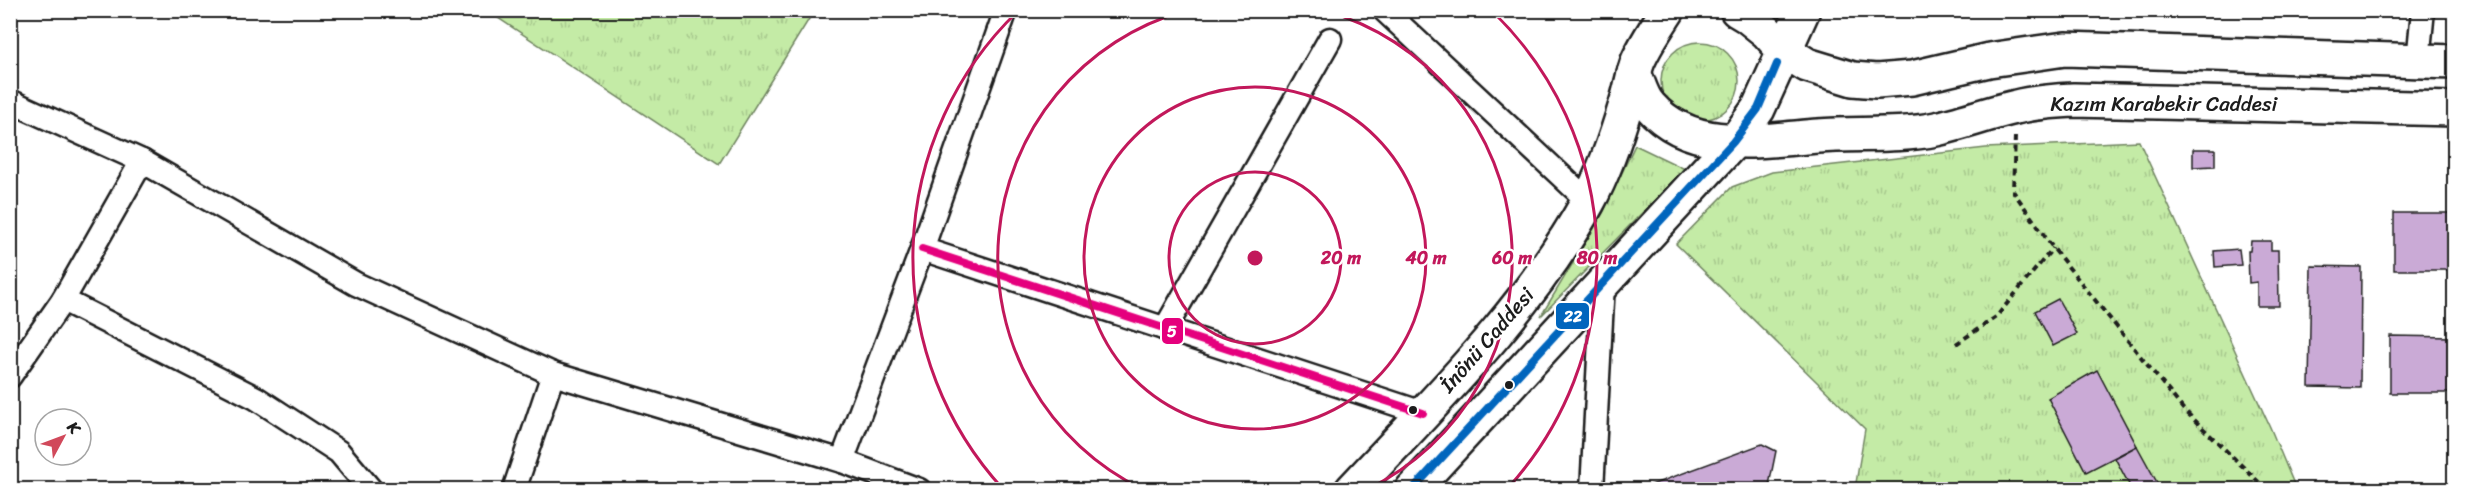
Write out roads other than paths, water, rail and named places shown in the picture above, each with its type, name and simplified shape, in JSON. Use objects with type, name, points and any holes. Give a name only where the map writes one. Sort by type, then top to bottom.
[{"type":"main road","name":"İnönü Caddesi","points":[[1352,489],[1423,413],[1538,281],[1567,240],[1588,201],[1619,130],[1634,74],[1648,40],[1668,10]]},
{"type":"main road","points":[[1737,10],[1767,32],[1783,50],[1807,65],[1853,79],[1877,81],[1912,78],[1989,60],[2065,49],[2454,62]]},
{"type":"main road","name":"İnönü Caddesi","points":[[1412,489],[1733,142],[1758,109],[1803,10]]},
{"type":"main road","name":"Kazım Karabekir Caddesi","points":[[1634,74],[1648,105],[1662,118],[1691,133],[1733,142],[1779,141],[1818,136],[1904,134],[1955,124],[2016,106],[2074,100],[2454,109]]},
{"type":"street","points":[[842,461],[922,249],[1006,10]]},
{"type":"street","points":[[1384,10],[1588,201]]},
{"type":"street","points":[[2418,61],[2423,10]]},
{"type":"street","points":[[1165,329],[1330,39]]},
{"type":"street","points":[[10,101],[142,161],[356,284],[553,374],[842,461],[919,489]]},
{"type":"street","points":[[10,376],[63,300],[142,161]]},
{"type":"street","points":[[922,249],[1423,413]]},
{"type":"street","points":[[1592,489],[1603,283]]},
{"type":"street","points":[[63,300],[256,399],[339,452],[371,489]]},
{"type":"street","points":[[514,489],[553,374]]}]
